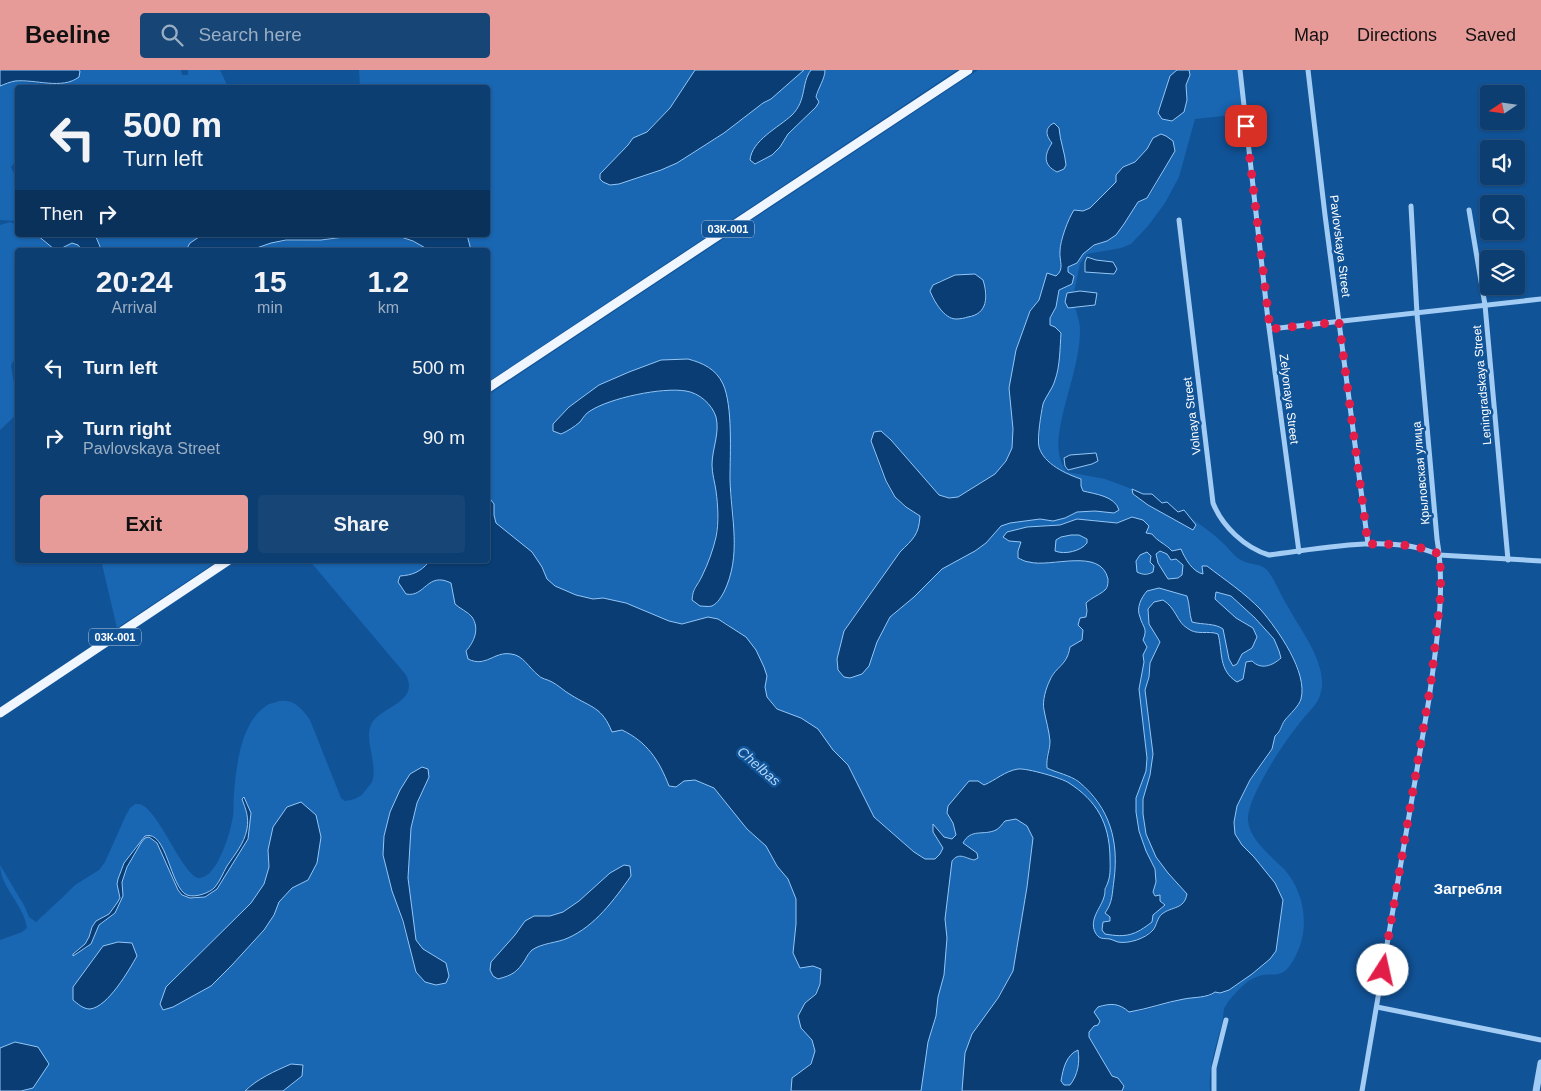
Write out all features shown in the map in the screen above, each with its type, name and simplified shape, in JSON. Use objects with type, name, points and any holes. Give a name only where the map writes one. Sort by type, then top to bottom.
[{"type":"main road","name":"03К-001","points":[[490,387],[968,70]]},
{"type":"main road","name":"03К-001","points":[[0,713],[225,563]]},
{"type":"street","name":"Zelyonaya Street","points":[[1240,70],[1298,552]]},
{"type":"street","name":"Pavlovskaya Street","points":[[1308,70],[1368,544]]},
{"type":"street","name":"Крыловская улица","points":[[1362,1091],[1430,690],[1440,601],[1441,575],[1436,539],[1416,314],[1411,206]]},
{"type":"street","name":"Leningradskaya Street","points":[[1469,210],[1485,305],[1508,560]]},
{"type":"street","name":"Volnaya Street","points":[[1179,220],[1213,503],[1230,530],[1259,552],[1269,555],[1368,544],[1410,546],[1428,549],[1439,554],[1541,561]]},
{"type":"street","points":[[1270,329],[1541,299]]},
{"type":"street","points":[[1377,1007],[1541,1040]]},
{"type":"street","points":[[1214,1091],[1214,1068],[1226,1020]]},
{"type":"street","points":[[1536,1091],[1541,1063]]},
{"type":"shaded area","points":[[78,70],[181,70],[182,75],[188,75],[188,70],[220,70],[227,85],[15,85],[15,162],[11,167],[15,176],[15,221],[0,220],[0,86],[16,81],[44,84],[74,81],[80,71]]},
{"type":"shaded area","points":[[359,70],[695,70],[670,108],[647,132],[633,138],[600,179],[610,185],[619,184],[677,163],[724,133],[771,99],[804,70],[811,70],[808,74],[801,103],[791,117],[762,140],[761,161],[772,155],[780,147],[788,134],[816,107],[819,86],[825,75],[825,70],[957,70],[490,381],[490,248],[470,248],[468,237],[490,237],[490,85],[360,85]]},
{"type":"shaded area","points":[[978,70],[1177,70],[1170,76],[1158,113],[1187,100],[1186,85],[1190,75],[1189,70],[1238,70],[1242,114],[1195,119],[1179,177],[1165,203],[1148,226],[1131,244],[1121,248],[1087,254],[1080,264],[1074,292],[1067,293],[1068,308],[1075,307],[1080,330],[1077,356],[1061,422],[1058,445],[1060,460],[1067,472],[1105,479],[1132,489],[1133,495],[1148,505],[1193,530],[1196,525],[1192,519],[1217,538],[1239,559],[1266,569],[1313,650],[1321,674],[1322,686],[1319,698],[1287,739],[1260,783],[1249,811],[1248,821],[1257,841],[1284,869],[1296,888],[1303,909],[1304,920],[1301,943],[1286,970],[1282,973],[1260,976],[1248,981],[1226,1005],[1211,1066],[1210,1091],[1122,1091],[1124,1086],[1118,1078],[1112,1076],[1089,1037],[1089,1032],[1094,1026],[1094,1012],[1098,1007],[1115,1004],[1140,1011],[1183,999],[1209,996],[1215,992],[1220,993],[1229,990],[1252,974],[1276,951],[1282,900],[1275,883],[1242,845],[1235,834],[1234,822],[1237,806],[1250,781],[1272,750],[1275,736],[1280,732],[1283,723],[1301,701],[1299,670],[1292,654],[1260,609],[1235,587],[1207,566],[1204,574],[1198,573],[1185,558],[1172,551],[1167,545],[1158,542],[1152,534],[1146,534],[1132,517],[1117,523],[1077,519],[1060,525],[1027,527],[1009,541],[1022,542],[1018,551],[1040,561],[1047,563],[1090,562],[1103,568],[1107,575],[1108,584],[1105,590],[1086,603],[1087,611],[1082,640],[1070,647],[1068,657],[1051,677],[1043,708],[1049,730],[1050,744],[1046,758],[1057,773],[1075,780],[1089,793],[1109,823],[1116,855],[1112,897],[1105,913],[1110,917],[1110,921],[1153,915],[1159,909],[1160,901],[1153,892],[1156,882],[1155,869],[1139,831],[1136,812],[1136,798],[1146,771],[1147,758],[1139,689],[1144,662],[1142,640],[1144,627],[1139,616],[1140,600],[1147,591],[1159,588],[1187,596],[1190,615],[1205,625],[1217,624],[1223,629],[1229,659],[1237,664],[1242,654],[1252,648],[1253,628],[1236,618],[1215,599],[1216,592],[1231,596],[1274,639],[1280,651],[1281,658],[1273,664],[1244,669],[1243,680],[1237,682],[1230,678],[1220,655],[1220,642],[1211,631],[1196,632],[1186,627],[1170,605],[1155,635],[1160,642],[1150,663],[1149,677],[1145,690],[1153,754],[1150,775],[1143,799],[1143,814],[1146,834],[1168,873],[1187,894],[1186,900],[1178,908],[1163,913],[1152,930],[1141,938],[1128,942],[1118,942],[1110,939],[1103,940],[1097,937],[1094,929],[1094,918],[1105,896],[1111,866],[1090,800],[1078,789],[1065,781],[990,783],[947,813],[953,823],[956,835],[952,839],[944,837],[933,825],[933,832],[943,848],[935,859],[925,859],[914,852],[874,817],[848,765],[833,750],[788,713],[778,709],[767,697],[765,687],[767,676],[728,624],[708,617],[682,624],[604,598],[593,599],[576,595],[554,586],[547,579],[542,567],[496,523],[494,504],[490,499],[490,394]],"holes":[[[1154,138],[1167,164],[1155,187],[1147,198],[1138,202],[1115,235],[1094,245],[1068,267],[1073,284],[1059,290],[1056,307],[1050,318],[1050,325],[1055,327],[1056,379],[1043,403],[1039,447],[1044,456],[1055,467],[1066,474],[1081,479],[1080,486],[1083,491],[1110,499],[1105,512],[1077,512],[1053,521],[1040,519],[1000,526],[986,543],[942,569],[914,597],[890,617],[877,642],[869,666],[844,631],[900,552],[915,536],[920,516],[897,500],[891,491],[871,441],[891,440],[939,495],[949,498],[958,497],[995,474],[1006,461],[1012,448],[1011,408],[1025,327],[1030,311],[1039,300],[1047,274],[1056,276],[1059,273],[1061,264],[1060,247],[1069,219],[1074,211],[1090,209],[1116,182],[1123,167],[1135,162]],[[941,280],[983,280],[987,292],[986,304],[933,299],[930,291],[933,285]],[[723,384],[730,446],[731,491],[734,517],[721,598],[712,605],[700,606],[693,590],[711,555],[716,531],[717,505],[712,472],[717,435],[715,412],[699,396],[675,390],[636,395],[608,402],[589,411],[579,423],[585,396],[599,385]]]},
{"type":"shaded area","points":[[10,222],[15,224],[15,237],[39,237],[53,248],[15,248],[15,358],[11,365],[15,389],[15,416],[0,430],[0,225]]},
{"type":"shaded area","points":[[96,237],[199,237],[190,243],[187,248],[101,248]]},
{"type":"shaded area","points":[[346,237],[403,237],[425,248],[255,248],[276,242],[326,240]]},
{"type":"shaded area","points":[[72,243],[80,248],[61,248]]},
{"type":"shaded area","points":[[1071,535],[1079,535],[1087,539],[1088,543],[1073,552],[1063,553],[1055,551],[1056,540]]},
{"type":"shaded area","points":[[1160,551],[1176,558],[1184,565],[1183,575],[1168,580],[1158,563],[1156,554]]},
{"type":"shaded area","points":[[1147,552],[1153,561],[1153,572],[1141,574],[1137,572],[1136,561],[1140,555]]},
{"type":"shaded area","points":[[102,563],[214,563],[117,628]]},
{"type":"shaded area","points":[[312,563],[428,563],[413,574],[400,576],[418,593],[433,581],[445,579],[451,583],[453,593],[459,605],[475,624],[474,639],[466,651],[474,662],[484,662],[495,656],[509,653],[518,655],[539,677],[552,682],[571,695],[595,707],[607,719],[612,732],[621,729],[645,746],[661,768],[669,786],[676,787],[684,781],[695,780],[714,788],[747,829],[766,846],[777,866],[788,879],[796,899],[793,953],[800,968],[813,966],[821,969],[818,988],[814,995],[805,1003],[801,1028],[812,1040],[815,1052],[811,1063],[792,1078],[791,1091],[283,1091],[302,1076],[250,1085],[245,1091],[21,1091],[33,1088],[15,1042],[0,1048],[0,940],[22,932],[27,928],[25,919],[4,881],[0,865],[29,917],[36,922],[75,885],[99,870],[105,862],[130,808],[138,804],[149,811],[157,820],[187,869],[194,876],[203,877],[217,863],[227,840],[233,816],[238,758],[245,734],[258,713],[268,705],[282,701],[292,702],[304,711],[310,720],[341,798],[345,801],[351,800],[361,795],[372,782],[374,774],[369,740],[371,725],[381,714],[401,701],[408,690],[409,683],[406,675]],"holes":[[[429,777],[417,803],[411,828],[408,878],[416,940],[423,949],[446,963],[411,953],[383,853],[386,828],[400,790]],[[244,798],[251,813],[248,839],[217,889],[195,899],[182,895],[157,843],[149,837],[145,838],[127,867],[122,882],[123,896],[115,913],[99,925],[87,948],[73,955],[85,944],[96,921],[109,914],[117,903],[120,898],[118,879],[124,863],[145,836],[156,838],[159,841],[173,876],[184,893],[191,896],[199,895],[213,889],[239,849],[246,834],[248,825],[242,799]],[[268,850],[308,880],[292,888],[279,902],[274,915],[264,930],[211,986],[166,987],[251,903],[264,884],[269,867]],[[630,866],[631,877],[602,912],[550,944],[530,951],[517,971],[507,977],[498,979],[493,976],[491,962],[525,922],[534,916],[550,916],[563,912],[579,901],[610,873]]]},
{"type":"shaded area","points":[[1016,819],[1027,826],[1033,838],[1013,971],[965,1053],[962,1091],[921,1091],[928,1042],[936,1016],[938,997],[944,975],[947,938],[945,919],[952,861],[956,856],[961,855],[967,858],[977,853],[963,843],[967,836],[973,833],[986,833],[1005,821]]},
{"type":"shaded area","points":[[1078,1050],[1078,1064],[1075,1077],[1070,1085],[1064,1085],[1061,1081],[1066,1063],[1071,1055]]},
{"type":"water","points":[[0,70],[80,71],[79,77],[65,83],[15,81],[0,86]]},
{"type":"water","points":[[695,70],[804,70],[771,99],[724,133],[677,163],[619,184],[610,185],[603,182],[600,179],[600,174],[633,138],[647,132],[670,108]]},
{"type":"water","points":[[811,70],[825,70],[816,97],[819,102],[816,107],[788,134],[780,147],[772,155],[755,164],[750,160],[755,146],[797,109]]},
{"type":"water","points":[[1177,70],[1189,70],[1190,75],[1186,85],[1187,100],[1184,112],[1172,121],[1162,119],[1158,113],[1170,76]]},
{"type":"water","points":[[1054,123],[1059,128],[1066,165],[1064,169],[1057,172],[1049,166],[1046,159],[1047,152],[1052,143],[1048,138],[1047,130]]},
{"type":"water","points":[[1161,134],[1173,141],[1175,151],[1147,198],[1138,202],[1116,235],[1107,241],[1094,245],[1083,254],[1077,263],[1068,267],[1068,272],[1074,276],[1072,284],[1059,290],[1056,307],[1050,318],[1050,325],[1061,333],[1060,357],[1054,383],[1043,404],[1039,447],[1051,463],[1062,471],[1081,479],[1083,491],[1109,499],[1117,505],[1119,510],[1114,513],[1077,512],[1053,521],[1040,519],[1001,526],[986,543],[942,569],[914,597],[890,617],[877,642],[869,666],[862,674],[850,678],[844,677],[838,670],[837,659],[844,631],[900,552],[914,536],[918,528],[920,516],[895,497],[886,481],[871,441],[874,432],[881,431],[891,440],[939,495],[949,498],[958,497],[995,474],[1006,461],[1012,448],[1013,429],[1009,388],[1016,350],[1030,311],[1039,300],[1047,273],[1056,276],[1060,271],[1060,247],[1069,219],[1074,210],[1083,211],[1090,208],[1116,182],[1116,175],[1123,167],[1135,162],[1147,149],[1153,138]]},
{"type":"water","points":[[39,237],[96,237],[101,248],[80,248],[72,243],[62,248],[53,248]]},
{"type":"water","points":[[199,237],[344,237],[321,240],[286,240],[257,248],[187,248],[190,243]]},
{"type":"water","points":[[401,237],[468,237],[470,248],[425,248]]},
{"type":"water","points":[[1087,257],[1113,262],[1117,269],[1114,274],[1085,272]]},
{"type":"water","points":[[975,274],[983,280],[985,286],[986,298],[983,308],[975,315],[964,318],[956,319],[947,316],[940,309],[930,291],[933,285],[955,275]]},
{"type":"water","points":[[1080,291],[1097,293],[1095,305],[1068,308],[1065,302],[1067,293]]},
{"type":"water","points":[[688,359],[699,362],[717,374],[726,393],[730,417],[730,479],[734,536],[733,564],[724,592],[712,606],[700,606],[692,600],[694,590],[710,557],[718,526],[716,488],[712,472],[717,423],[714,412],[708,404],[691,392],[676,390],[650,392],[599,406],[566,432],[561,434],[553,431],[553,424],[569,407],[599,385],[661,360]]},
{"type":"water","points":[[1096,453],[1098,461],[1092,464],[1068,470],[1065,466],[1064,458],[1070,455]]},
{"type":"water","points":[[1132,489],[1143,494],[1152,494],[1162,503],[1167,502],[1178,512],[1184,510],[1196,525],[1193,530],[1148,505],[1133,494]]},
{"type":"water","name":"Chelbas","points":[[490,499],[494,504],[496,523],[532,552],[547,579],[555,586],[576,595],[626,603],[669,621],[682,624],[708,617],[718,619],[746,637],[756,650],[767,676],[765,687],[767,697],[777,709],[801,718],[818,729],[833,750],[848,765],[874,817],[914,852],[925,859],[935,859],[943,848],[933,832],[933,824],[944,837],[952,839],[956,835],[953,823],[947,813],[948,806],[969,781],[978,781],[984,785],[1018,769],[1044,774],[1069,783],[1087,797],[1100,814],[1109,844],[1110,876],[1104,897],[1094,918],[1095,932],[1101,938],[1127,942],[1150,933],[1160,916],[1183,903],[1187,894],[1156,857],[1146,834],[1143,814],[1143,799],[1150,775],[1153,754],[1145,690],[1149,677],[1150,663],[1160,642],[1149,624],[1148,609],[1154,602],[1163,600],[1171,607],[1181,622],[1191,630],[1218,634],[1224,666],[1231,677],[1237,682],[1243,679],[1246,662],[1252,661],[1255,664],[1266,666],[1281,658],[1274,639],[1231,596],[1216,592],[1215,599],[1236,618],[1253,628],[1257,637],[1252,648],[1242,654],[1237,664],[1233,666],[1229,659],[1223,629],[1213,625],[1192,622],[1187,596],[1159,588],[1147,591],[1143,597],[1140,603],[1139,614],[1145,630],[1143,640],[1147,647],[1143,655],[1144,662],[1139,689],[1147,758],[1146,771],[1136,798],[1136,812],[1139,831],[1155,869],[1156,882],[1153,892],[1155,896],[1160,895],[1160,901],[1165,905],[1153,915],[1152,922],[1135,933],[1119,936],[1105,934],[1102,930],[1103,922],[1110,921],[1110,917],[1105,913],[1112,897],[1115,866],[1115,852],[1110,826],[1105,814],[1090,792],[1072,778],[1047,768],[1050,741],[1044,703],[1052,675],[1064,662],[1070,647],[1082,640],[1083,630],[1078,625],[1080,618],[1086,617],[1086,603],[1105,590],[1108,579],[1103,569],[1096,564],[1086,561],[1038,563],[1025,561],[1018,558],[1021,542],[1009,541],[1003,537],[1007,532],[1027,527],[1060,525],[1077,519],[1117,523],[1132,517],[1143,520],[1149,526],[1146,533],[1152,534],[1172,551],[1181,549],[1187,561],[1196,571],[1203,574],[1202,566],[1207,566],[1255,604],[1268,618],[1296,664],[1302,688],[1300,702],[1283,722],[1275,736],[1272,749],[1250,780],[1237,806],[1234,822],[1235,834],[1242,845],[1275,883],[1283,900],[1276,951],[1270,959],[1252,974],[1229,990],[1220,993],[1215,992],[1129,1012],[1115,1005],[1098,1007],[1094,1012],[1100,1021],[1089,1032],[1089,1037],[1112,1076],[1118,1078],[1124,1086],[1122,1091],[962,1091],[965,1053],[972,1034],[998,998],[1013,971],[1027,887],[1033,838],[1027,826],[1016,819],[1005,821],[996,830],[970,835],[966,838],[963,843],[977,853],[978,858],[974,860],[960,856],[952,861],[945,919],[947,938],[944,975],[938,997],[936,1016],[928,1042],[921,1091],[791,1091],[792,1078],[811,1064],[815,1051],[812,1040],[801,1028],[798,1016],[805,1003],[816,994],[820,984],[821,969],[813,966],[800,968],[793,953],[796,899],[788,879],[777,866],[766,846],[747,829],[714,788],[695,780],[684,781],[676,787],[669,786],[661,768],[645,746],[622,730],[612,732],[596,709],[541,677],[519,657],[505,654],[480,662],[468,659],[466,651],[474,639],[476,626],[472,617],[455,604],[451,583],[437,580],[431,582],[418,592],[406,594],[398,582],[400,576],[413,574],[428,563],[490,563]],"holes":[[[1071,535],[1079,535],[1087,539],[1087,543],[1072,552],[1063,553],[1055,551],[1056,540]],[[1160,551],[1167,554],[1171,560],[1176,559],[1183,565],[1182,575],[1178,578],[1168,579],[1158,563],[1156,554]],[[1147,552],[1151,556],[1150,562],[1154,566],[1153,572],[1141,574],[1137,572],[1136,561],[1140,555]],[[1078,1050],[1077,1073],[1070,1085],[1064,1085],[1061,1081],[1064,1067],[1071,1055]]]},
{"type":"water","points":[[422,767],[428,769],[429,777],[417,803],[411,828],[408,878],[416,940],[423,949],[446,963],[449,976],[446,983],[436,985],[425,982],[416,972],[383,855],[384,836],[390,812],[410,774]]},
{"type":"water","points":[[244,797],[251,813],[248,839],[217,889],[205,897],[190,898],[182,895],[157,843],[149,837],[145,838],[127,867],[122,882],[123,896],[115,913],[99,925],[91,944],[73,956],[85,944],[96,921],[109,914],[120,898],[117,884],[124,863],[145,836],[152,836],[158,841],[176,882],[187,895],[198,895],[213,889],[239,849],[246,834],[248,821],[242,799]]},
{"type":"water","points":[[301,802],[316,815],[321,837],[317,863],[308,880],[292,888],[279,902],[274,915],[264,930],[211,986],[173,1007],[163,1010],[160,1004],[166,987],[251,903],[264,884],[269,867],[268,850],[273,827],[287,807]]},
{"type":"water","points":[[624,865],[630,866],[631,876],[611,903],[587,927],[568,938],[532,950],[520,967],[511,974],[498,979],[493,976],[490,970],[491,962],[525,921],[534,916],[550,916],[563,912],[579,901],[610,873]]},
{"type":"water","points":[[118,942],[132,943],[137,956],[117,987],[104,1002],[90,1009],[83,1007],[73,1000],[73,987],[103,946]]},
{"type":"water","points":[[15,1042],[38,1047],[49,1064],[33,1088],[21,1091],[0,1091],[0,1048]]},
{"type":"water","points":[[291,1064],[303,1065],[302,1076],[283,1091],[245,1091],[261,1079]]},
{"type":"district","name":"Загребля","points":[[1468,889]]},
{"type":"route","points":[[1246,126],[1270,329],[1339,322],[1368,544],[1410,546],[1428,549],[1439,554],[1441,575],[1440,601],[1429,699],[1383,970]]}]
